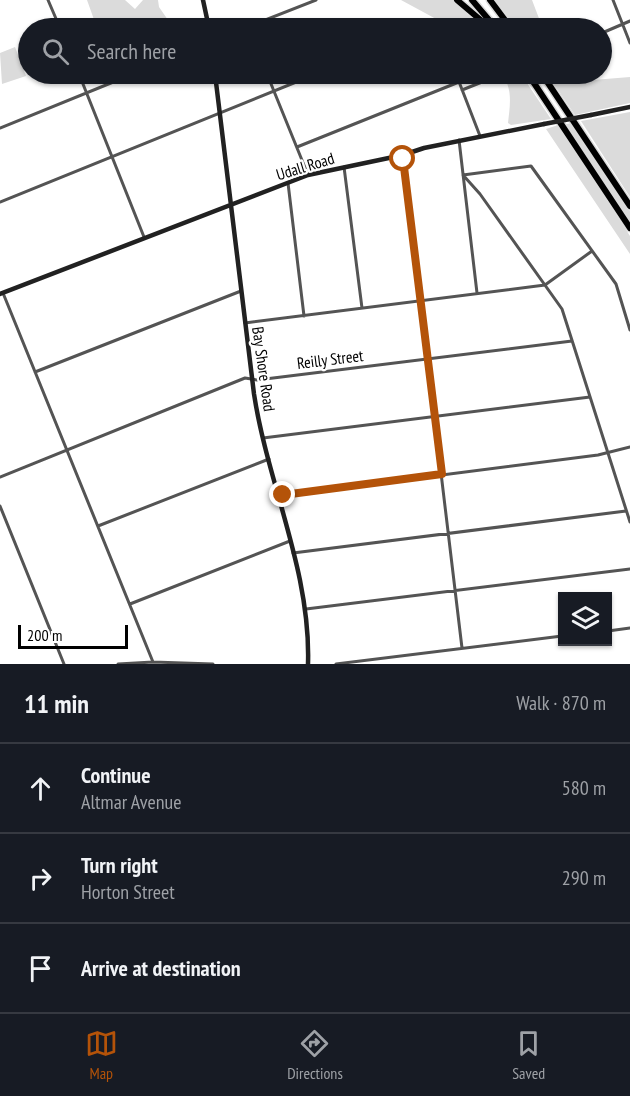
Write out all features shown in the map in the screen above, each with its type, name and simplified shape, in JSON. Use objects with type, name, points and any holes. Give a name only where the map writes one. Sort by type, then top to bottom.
[{"type":"highway","points":[[457,0],[480,18]]},
{"type":"highway","points":[[474,0],[486,18]]},
{"type":"highway","points":[[490,0],[504,18]]},
{"type":"highway","points":[[535,84],[630,228]]},
{"type":"highway","points":[[549,84],[630,206]]},
{"type":"street","points":[[48,0],[56,18]]},
{"type":"street","points":[[203,0],[207,18]]},
{"type":"street","points":[[272,18],[316,0]]},
{"type":"street","points":[[613,0],[630,43]]},
{"type":"street","points":[[612,29],[630,21]]},
{"type":"street","points":[[83,84],[144,237]]},
{"type":"street","points":[[0,128],[109,84]]},
{"type":"street","name":"Bay Shore Road","points":[[215,84],[252,379],[263,438],[306,609],[308,664]]},
{"type":"street","points":[[271,84],[308,175]]},
{"type":"street","points":[[0,202],[291,84]]},
{"type":"street","points":[[297,147],[454,84]]},
{"type":"street","points":[[460,84],[480,136]]},
{"type":"street","points":[[462,90],[477,84]]},
{"type":"street","name":"Udall Road","points":[[2,293],[308,175],[403,155],[459,140],[630,107]]},
{"type":"street","points":[[459,140],[477,293]]},
{"type":"street","points":[[403,155],[462,648]]},
{"type":"street","points":[[344,166],[362,308]]},
{"type":"street","points":[[463,175],[531,166],[616,284],[630,330]]},
{"type":"street","points":[[463,175],[480,194],[562,309],[630,522]]},
{"type":"street","points":[[287,183],[304,315]]},
{"type":"street","points":[[245,323],[545,285],[592,251]]},
{"type":"street","points":[[35,372],[241,291]]},
{"type":"street","points":[[2,293],[153,662]]},
{"type":"street","name":"Reilly Street","points":[[0,477],[244,379],[257,380],[572,341]]},
{"type":"street","points":[[263,438],[590,397]]},
{"type":"street","points":[[278,496],[608,454],[630,447]]},
{"type":"street","points":[[98,526],[269,459]]},
{"type":"street","points":[[0,506],[64,664]]},
{"type":"street","points":[[293,553],[626,511]]},
{"type":"street","points":[[130,604],[290,540]]},
{"type":"street","points":[[306,609],[630,569]]},
{"type":"street","points":[[612,630],[630,628]]},
{"type":"street","points":[[336,664],[558,636]]},
{"type":"street","points":[[118,664],[153,662],[213,664]]},
{"type":"shaded area","points":[[87,0],[125,0],[135,9],[143,0],[158,0],[159,7],[167,18],[93,18]]},
{"type":"shaded area","points":[[401,0],[455,0],[476,18],[434,18]]},
{"type":"shaded area","points":[[495,0],[532,0],[539,18],[508,18]]},
{"type":"shaded area","points":[[15,47],[18,55],[18,79],[2,84],[0,53]]},
{"type":"shaded area","points":[[630,77],[630,103],[575,115],[554,84],[612,84],[612,78]]},
{"type":"shaded area","points":[[528,84],[551,119],[511,125],[508,123],[510,104],[508,85]]},
{"type":"shaded area","points":[[630,112],[630,197],[581,121]]},
{"type":"shaded area","points":[[573,123],[630,211],[630,222],[566,124]]},
{"type":"shaded area","points":[[558,125],[630,236],[630,254],[546,129]]},
{"type":"route","points":[[283,495],[442,474],[403,159]]}]
